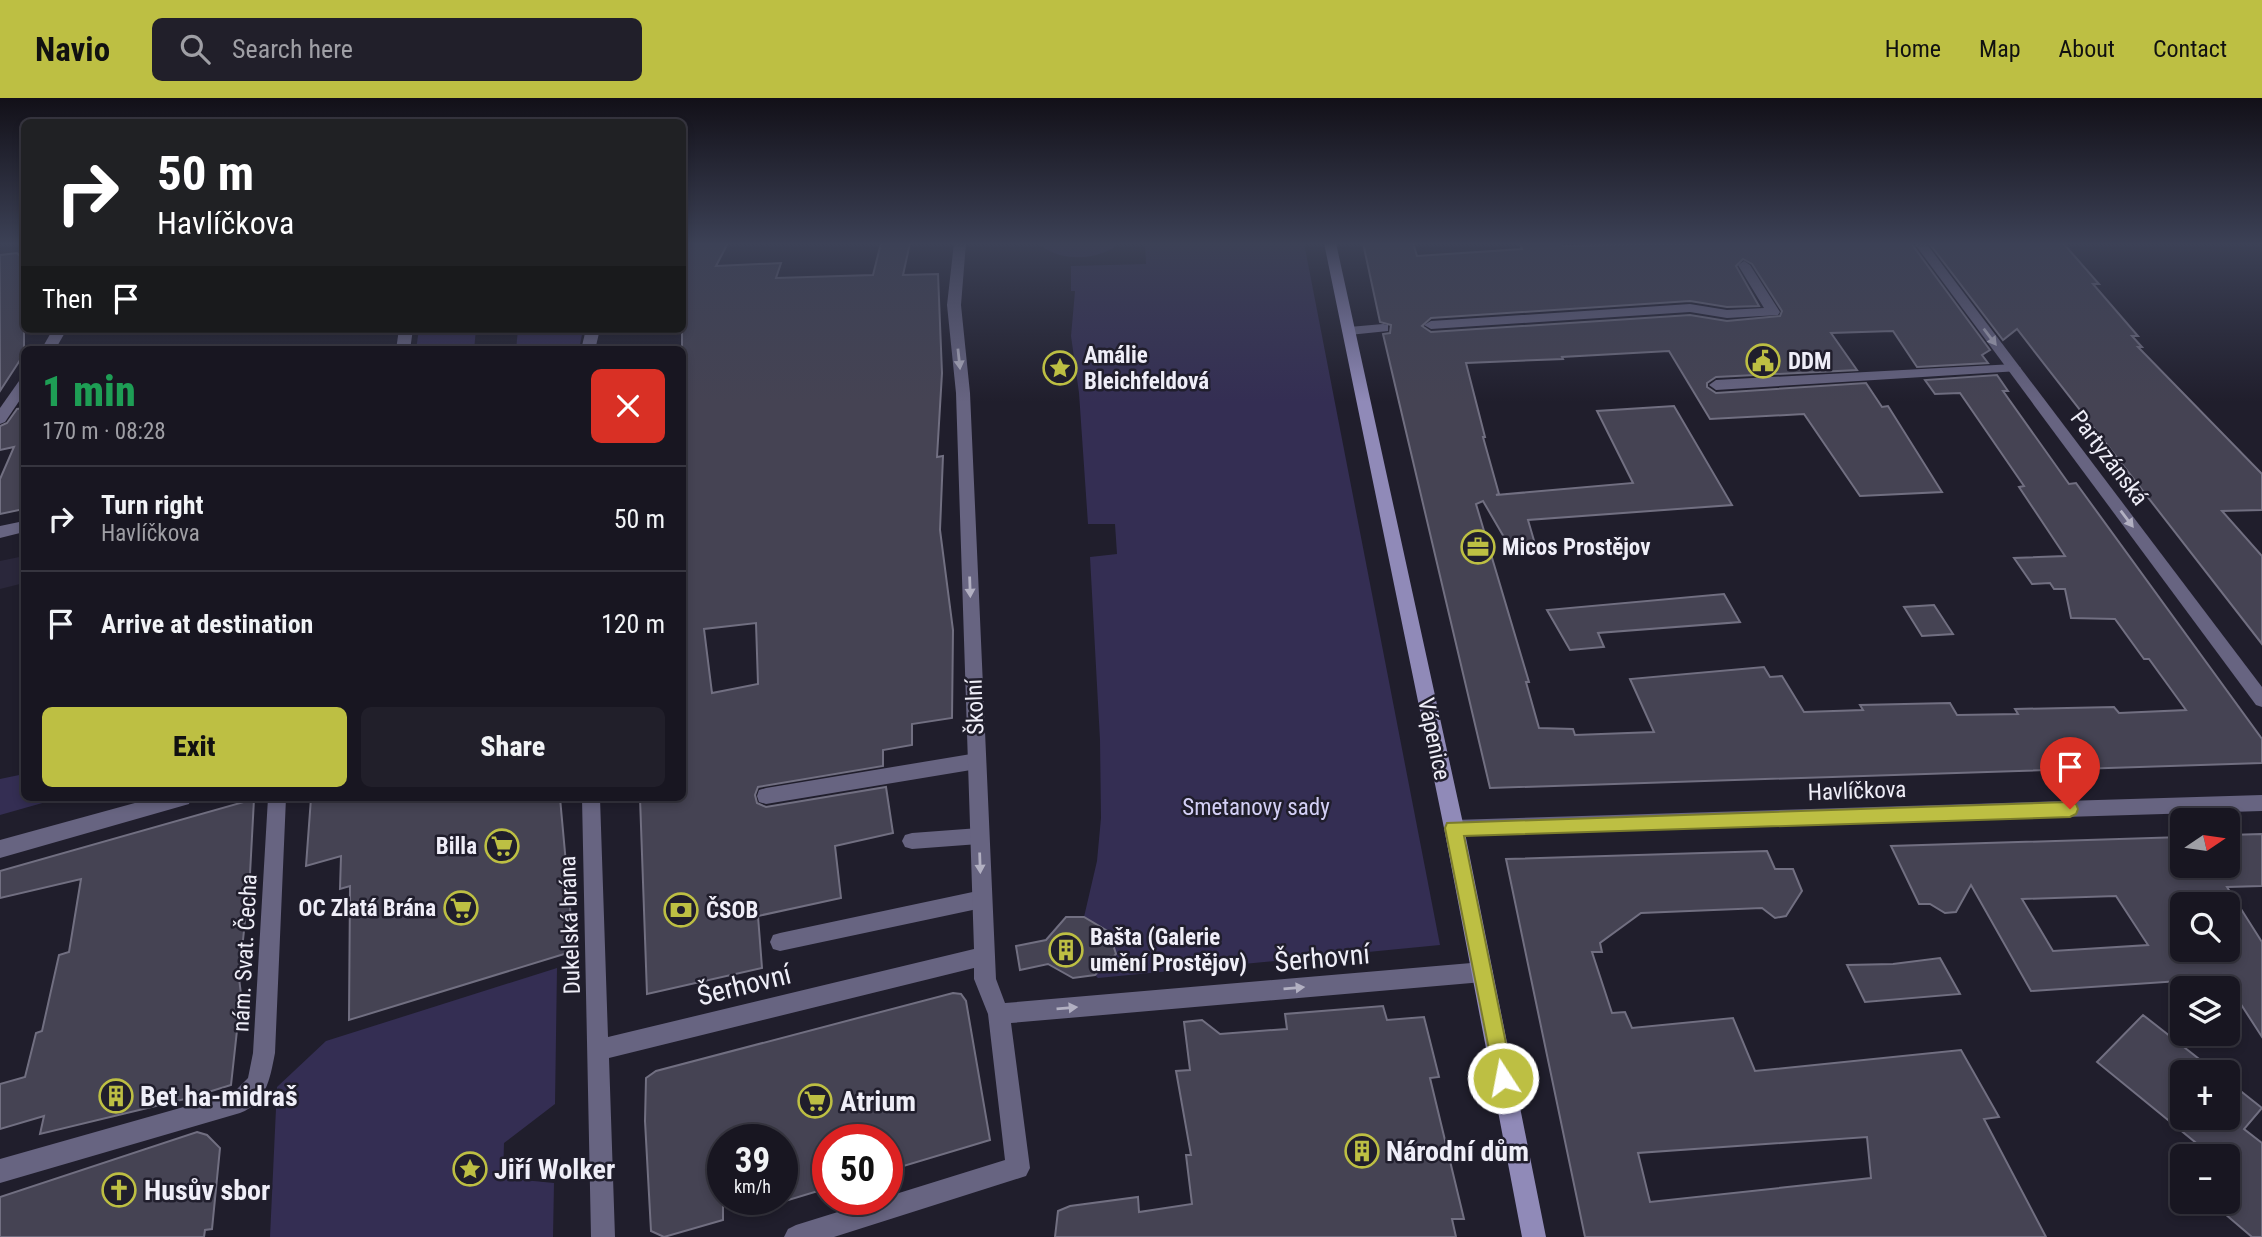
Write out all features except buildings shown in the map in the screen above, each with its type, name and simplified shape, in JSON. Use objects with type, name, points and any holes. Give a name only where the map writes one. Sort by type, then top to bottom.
[{"type":"main road","name":"Vápenice","points":[[1341,296],[1454,828],[1534,1237]]},
{"type":"street","name":"Školní","points":[[796,1237],[1018,1168],[999,1013],[985,979],[963,393],[955,296]]},
{"type":"street","points":[[1431,325],[1690,308],[1727,314],[1773,312],[1763,296]]},
{"type":"street","name":"Partyzánská","points":[[1960,296],[2262,700]]},
{"type":"street","points":[[1349,331],[1383,328]]},
{"type":"street","points":[[1716,385],[2014,368]]},
{"type":"street","points":[[0,419],[21,388]]},
{"type":"street","points":[[0,532],[21,528]]},
{"type":"street","points":[[766,796],[977,761]]},
{"type":"street","points":[[0,849],[171,801]]},
{"type":"street","name":"nám. Svat. Čecha","points":[[0,1171],[240,1102],[258,1084],[264,1053],[277,801]]},
{"type":"street","name":"Dukelská brána","points":[[591,801],[603,1237]]},
{"type":"street","name":"Havlíčkova","points":[[1454,828],[2262,803]]},
{"type":"street","points":[[912,841],[979,836]]},
{"type":"street","points":[[780,942],[982,899]]},
{"type":"street","name":"Šerhovní","points":[[598,1050],[984,956]]},
{"type":"street","name":"Šerhovní","points":[[999,1013],[1483,972]]},
{"type":"shaded area","points":[[21,557],[20,584],[0,589],[0,561]]},
{"type":"green space","name":"Smetanovy sady","points":[[1075,296],[1314,296],[1440,945],[1098,978],[1095,975],[1116,953],[1109,932],[1084,917],[1097,861],[1101,818],[1100,740],[1090,557],[1117,554],[1115,524],[1088,524],[1079,393],[1071,336]]},
{"type":"green space","points":[[418,333],[476,333],[474,346],[417,346]]},
{"type":"green space","points":[[518,333],[582,333],[580,346],[516,346]]},
{"type":"green space","points":[[21,775],[21,801],[49,801],[0,815],[0,779]]},
{"type":"green space","points":[[557,968],[555,1104],[504,1143],[503,1178],[554,1183],[553,1237],[270,1237],[277,1087],[326,1041]]},
{"type":"place","name":"DDM","points":[[1763,361]]},
{"type":"place","name":"Amálie Bleichfeldová","points":[[1060,368]]},
{"type":"place","name":"Micos Prostějov","points":[[1478,547]]},
{"type":"place","name":"Billa","points":[[502,846]]},
{"type":"place","name":"OC Zlatá Brána","points":[[461,908]]},
{"type":"place","name":"ČSOB","points":[[681,910]]},
{"type":"place","name":"Bašta (Galerie umění Prostějov)","points":[[1066,950]]},
{"type":"place","name":"Bet ha-midraš","points":[[116,1096]]},
{"type":"place","name":"Atrium","points":[[815,1101]]},
{"type":"place","name":"Národní dům","points":[[1362,1151]]},
{"type":"place","name":"Jiří Wolker","points":[[470,1169]]},
{"type":"place","name":"Husův sbor","points":[[119,1190]]},
{"type":"route","points":[[1503,1078],[1454,828],[2070,809]]}]
